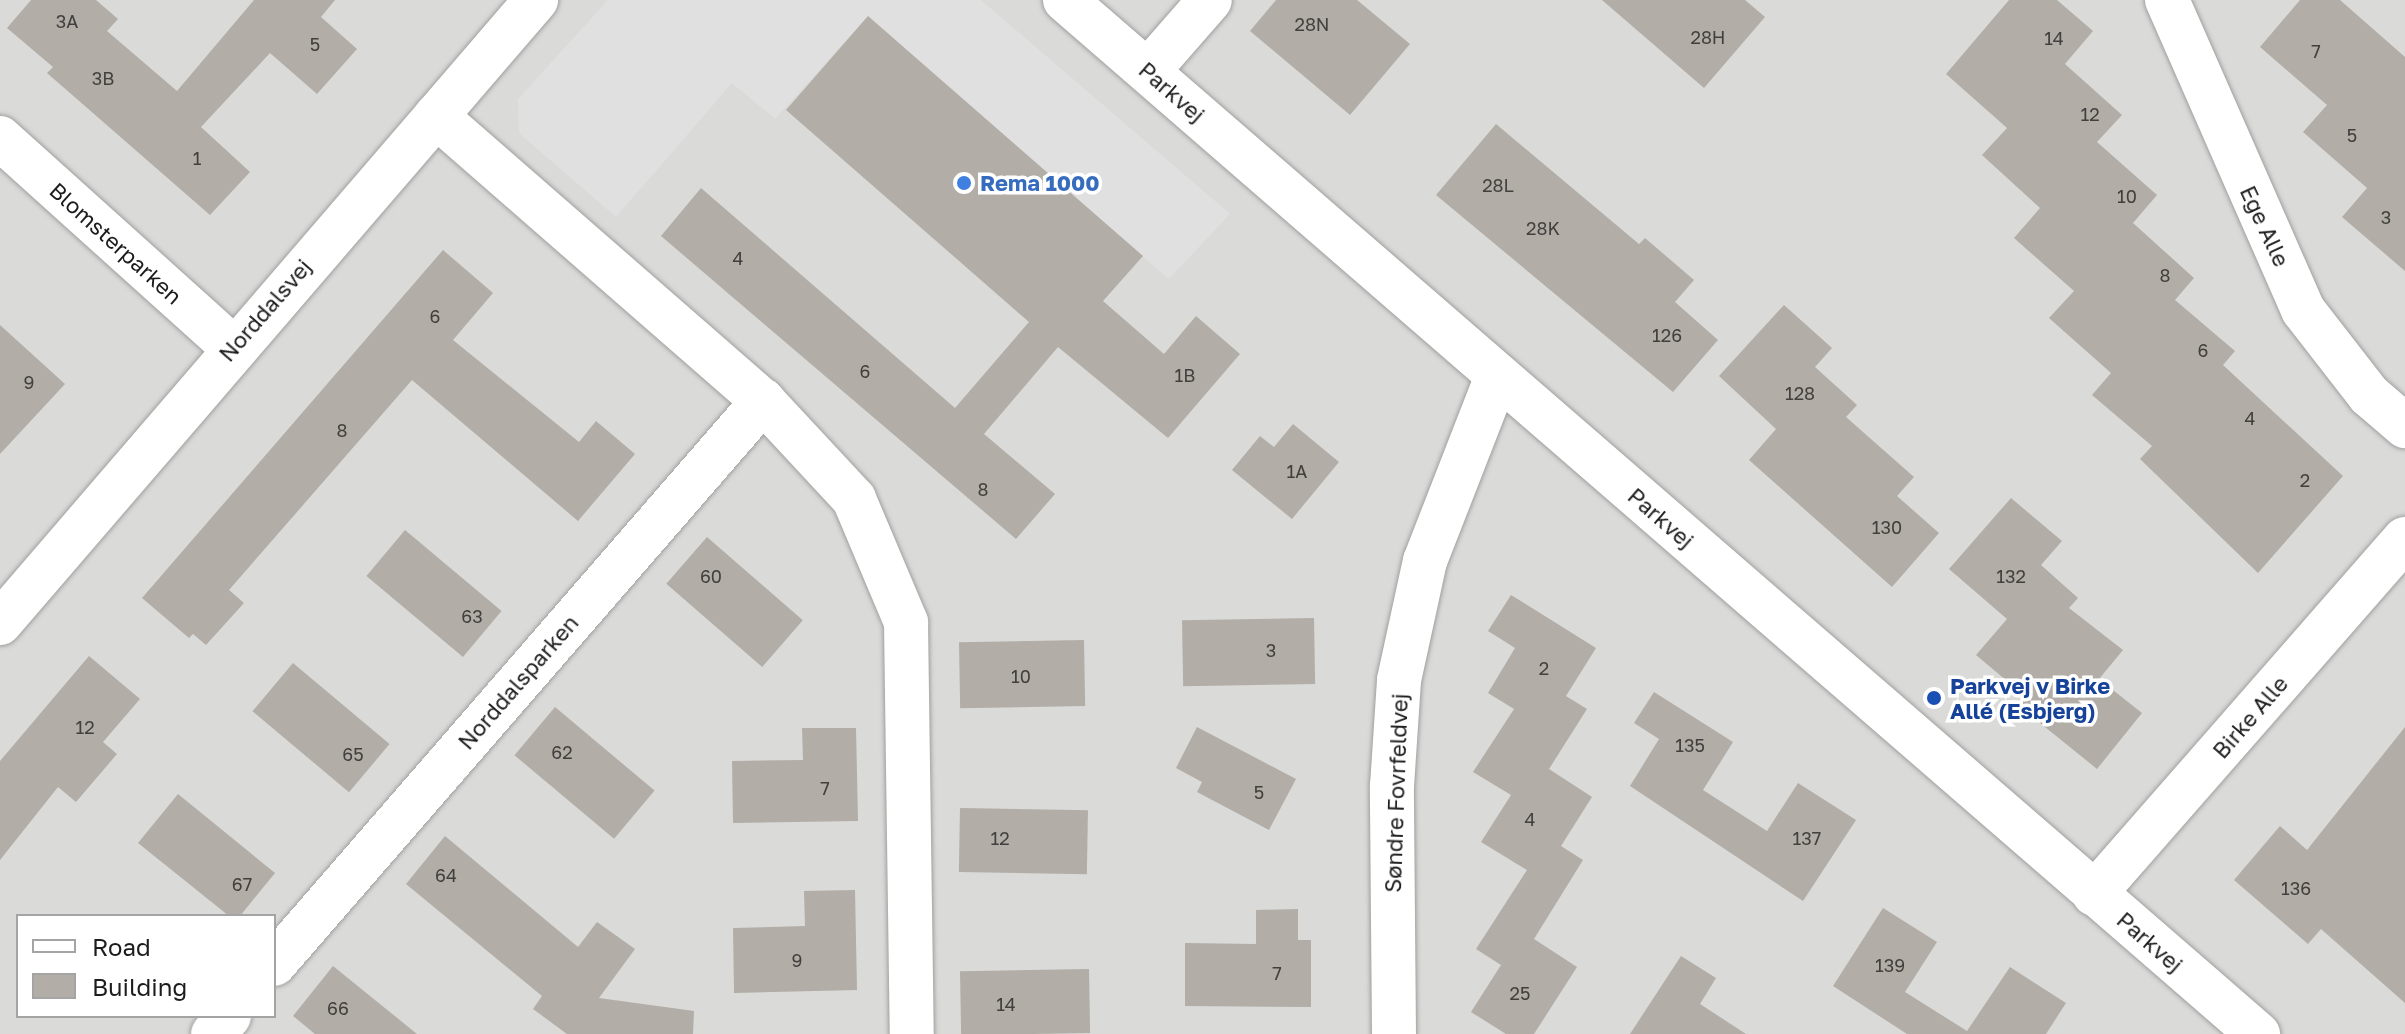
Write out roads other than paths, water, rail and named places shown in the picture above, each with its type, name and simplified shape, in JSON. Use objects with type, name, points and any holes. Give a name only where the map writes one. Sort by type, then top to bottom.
[{"type":"street","name":"Norddalsvej","points":[[0,623],[232,347],[536,0]]},
{"type":"street","name":"Parkvej","points":[[1065,0],[2258,1034]]},
{"type":"street","points":[[1148,71],[1210,0]]},
{"type":"street","name":"Ege Alle","points":[[2167,0],[2303,310],[2369,395],[2405,426]]},
{"type":"street","points":[[436,116],[763,401],[854,499],[906,622],[912,1034]]},
{"type":"street","name":"Blomsterparken","points":[[0,138],[232,347]]},
{"type":"street","name":"Søndre Fovrfeldvej","points":[[1394,1034],[1392,786],[1399,680],[1425,561],[1497,376]]},
{"type":"street","name":"Norddalsparken","points":[[276,962],[763,401]]},
{"type":"street","name":"Birke Alle","points":[[2094,894],[2405,539]]},
{"type":"street","points":[[213,1034],[227,1018]]},
{"type":"place","name":"Rema 1000","points":[[964,183]]},
{"type":"place","name":"Parkvej v Birke Allé (Esbjerg)","points":[[1934,698]]}]
